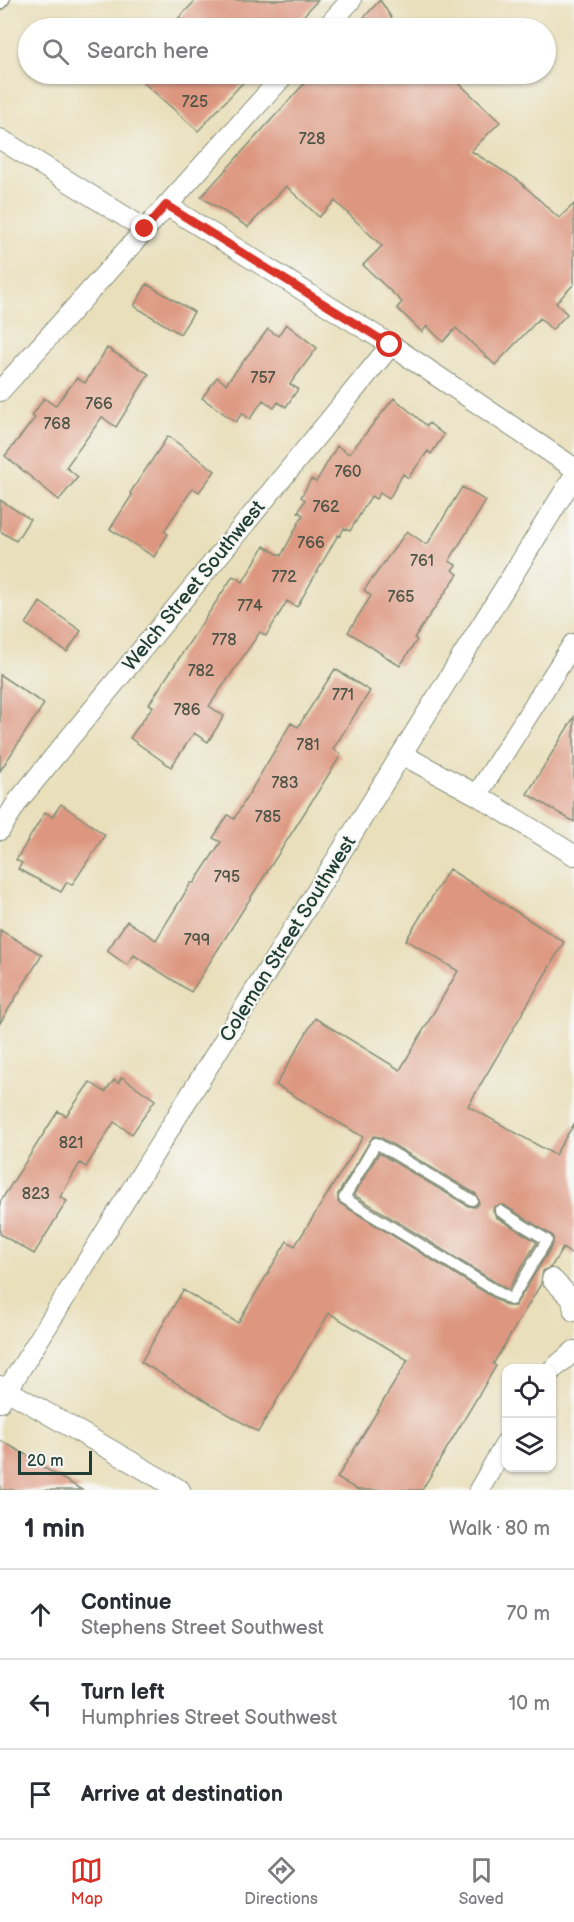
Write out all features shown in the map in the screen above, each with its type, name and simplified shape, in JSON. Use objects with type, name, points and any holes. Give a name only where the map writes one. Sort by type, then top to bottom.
[{"type":"street","points":[[335,18],[351,0]]},
{"type":"street","points":[[0,392],[276,84]]},
{"type":"street","points":[[0,139],[145,229]]},
{"type":"street","points":[[166,205],[390,345],[574,468]]},
{"type":"street","name":"Welch Street Southwest","points":[[0,830],[18,801],[390,345]]},
{"type":"street","name":"Coleman Street Southwest","points":[[2,1393],[403,755],[574,476]]},
{"type":"street","points":[[477,795],[573,644]]},
{"type":"street","points":[[403,755],[477,795],[574,855]]},
{"type":"street","points":[[552,1279],[572,1299],[574,1311]]},
{"type":"street","points":[[556,1367],[574,1351]]},
{"type":"street","points":[[2,1393],[180,1490]]},
{"type":"street","points":[[479,1490],[502,1451]]},
{"type":"lane","points":[[0,4],[4,0]]},
{"type":"lane","points":[[472,1200],[376,1143],[344,1198],[511,1300],[547,1240],[500,1211]]},
{"type":"building","points":[[196,0],[318,0],[301,18],[179,18]]},
{"type":"building","points":[[380,0],[392,18],[363,18]]},
{"type":"building","points":[[145,84],[242,84],[198,131]]},
{"type":"building","points":[[304,84],[460,84],[500,122],[471,151],[518,180],[559,218],[574,204],[574,284],[556,303],[567,314],[552,330],[540,318],[495,365],[456,328],[443,342],[427,326],[422,332],[397,308],[402,302],[363,265],[382,246],[335,201],[319,217],[286,186],[248,227],[201,197]]},
{"type":"building","points":[[147,284],[194,312],[180,334],[134,306]]},
{"type":"building","points":[[286,324],[317,348],[290,384],[298,389],[286,407],[278,402],[274,408],[263,400],[250,419],[242,413],[236,422],[202,398],[217,377],[226,384],[268,329],[278,336]]},
{"type":"building","points":[[107,348],[149,374],[116,427],[102,417],[66,467],[78,477],[59,500],[5,456],[35,418],[32,416],[44,398],[55,406],[77,378],[85,383]]},
{"type":"building","points":[[394,398],[427,426],[429,423],[444,435],[431,454],[428,451],[408,478],[403,474],[389,499],[380,493],[376,499],[371,496],[350,531],[344,528],[340,536],[338,535],[297,607],[287,601],[266,636],[260,632],[209,706],[224,716],[208,742],[194,733],[171,767],[130,738],[153,706],[149,704],[233,576],[243,582],[264,546],[281,556],[303,515],[298,512],[305,500],[301,497],[311,479],[316,482],[337,446],[349,454]]},
{"type":"building","points":[[168,436],[215,471],[199,492],[193,488],[164,531],[168,534],[154,557],[110,529],[132,495],[130,493]]},
{"type":"building","points":[[462,487],[486,501],[449,561],[456,565],[452,570],[458,574],[414,638],[417,640],[400,666],[348,632],[371,596],[364,590],[407,531],[427,545]]},
{"type":"building","points":[[0,500],[30,519],[16,541],[0,531]]},
{"type":"building","points":[[40,602],[81,631],[67,652],[26,624]]},
{"type":"building","points":[[335,669],[370,691],[333,749],[341,755],[191,992],[134,955],[127,965],[107,951],[127,921],[156,940],[191,883],[194,883],[221,842],[213,838],[228,815],[234,819],[291,723],[298,727]]},
{"type":"building","points":[[0,675],[44,704],[0,771]]},
{"type":"building","points":[[574,717],[574,822],[527,794]]},
{"type":"building","points":[[61,804],[105,835],[72,885],[67,882],[61,892],[18,869],[22,863],[16,860],[45,812],[52,817]]},
{"type":"building","points":[[449,869],[564,942],[468,1106],[555,1155],[574,1124],[574,1256],[563,1248],[551,1267],[543,1271],[541,1284],[493,1364],[496,1366],[422,1490],[358,1490],[337,1478],[408,1360],[329,1313],[258,1432],[141,1362],[183,1290],[238,1323],[287,1241],[295,1246],[363,1137],[276,1085],[315,1018],[400,1070],[458,971],[406,940]],"holes":[[[373,1136],[380,1137],[476,1194],[479,1203],[475,1207],[468,1206],[379,1153],[354,1195],[508,1290],[537,1242],[496,1217],[494,1207],[504,1205],[553,1236],[553,1244],[515,1306],[507,1306],[338,1202],[338,1194]]]},
{"type":"building","points":[[0,930],[42,955],[0,1023]]},
{"type":"building","points":[[122,1077],[155,1100],[132,1134],[114,1122],[86,1167],[80,1163],[60,1197],[67,1201],[34,1254],[0,1234],[0,1202],[58,1111],[66,1116],[90,1082],[105,1092],[114,1080],[118,1083]]},
{"type":"building","points":[[0,1440],[37,1461],[36,1463],[82,1490],[0,1490]]},
{"type":"route","points":[[145,229],[166,205],[390,345]]}]
